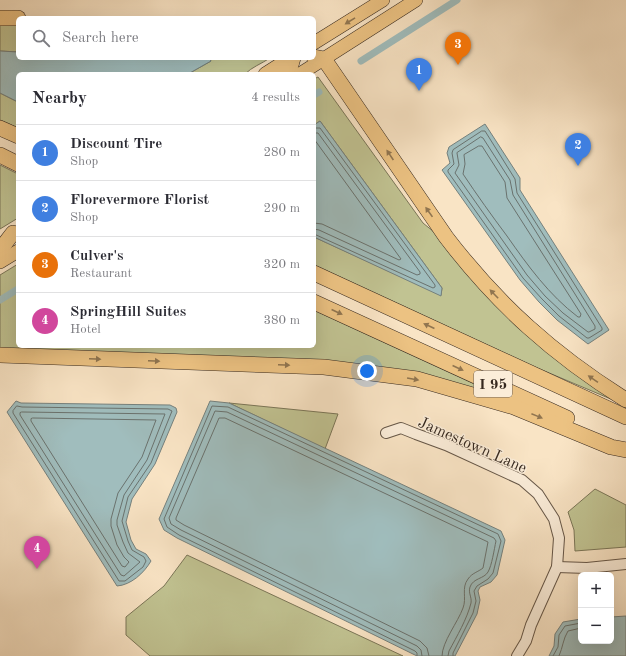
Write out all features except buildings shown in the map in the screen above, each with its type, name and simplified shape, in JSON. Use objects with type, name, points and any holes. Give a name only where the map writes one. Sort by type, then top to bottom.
[{"type":"highway","points":[[0,18],[16,18]]},
{"type":"highway","points":[[319,58],[466,264],[524,324],[558,353],[586,374],[626,400]]},
{"type":"highway","points":[[284,72],[291,65],[292,60]]},
{"type":"highway","points":[[0,128],[16,135]]},
{"type":"highway","points":[[0,155],[16,163]]},
{"type":"highway","points":[[0,250],[16,231]]},
{"type":"highway","name":"I 95","points":[[316,274],[626,417]]},
{"type":"highway","name":"I 95","points":[[316,303],[626,445]]},
{"type":"highway","points":[[0,355],[324,367],[410,378],[454,389],[514,407],[611,447],[626,450]]},
{"type":"main road","points":[[316,42],[383,0]]},
{"type":"main road","points":[[302,72],[319,58],[416,0]]},
{"type":"main road","points":[[268,72],[289,60]]},
{"type":"main road","points":[[0,241],[16,231]]},
{"type":"main road","points":[[0,262],[16,252]]},
{"type":"street","name":"Jamestown Lane","points":[[386,433],[400,428],[446,445],[522,480],[538,494],[554,519],[559,538],[556,567],[531,625],[526,642],[517,656]]},
{"type":"street","points":[[556,567],[587,568],[626,564]]},
{"type":"green space","points":[[0,22],[16,23],[16,52],[0,51]]},
{"type":"green space","points":[[210,60],[266,60],[248,72],[192,72],[211,61]]},
{"type":"green space","points":[[318,77],[423,223],[445,241],[625,405],[535,367],[316,266],[316,238],[441,295],[442,288],[320,121],[316,124],[316,78]]},
{"type":"green space","points":[[0,93],[16,101],[16,127],[0,120]]},
{"type":"green space","points":[[0,165],[16,173],[16,219],[0,229]]},
{"type":"green space","points":[[16,265],[16,348],[316,348],[316,311],[515,402],[433,380],[0,350],[0,275]]},
{"type":"green space","points":[[229,403],[338,414],[325,449]]},
{"type":"green space","points":[[595,489],[626,505],[626,547],[575,551],[574,530],[568,512]]},
{"type":"green space","points":[[187,555],[403,656],[150,656],[126,635],[126,617],[164,586]]},
{"type":"water","points":[[0,51],[16,52],[16,60],[211,61],[192,72],[16,72],[16,101],[0,93]]},
{"type":"water","points":[[320,121],[442,288],[441,296],[316,238],[316,124]]},
{"type":"water","points":[[485,124],[520,178],[520,190],[609,330],[588,344],[557,320],[520,280],[442,170],[450,163],[447,153],[449,147]]},
{"type":"water","points":[[16,401],[21,403],[170,405],[176,408],[177,412],[155,464],[132,499],[126,522],[131,540],[136,549],[146,554],[151,561],[137,578],[117,586],[7,412]]},
{"type":"water","points":[[210,401],[229,403],[501,531],[505,540],[497,575],[491,582],[480,587],[478,591],[480,600],[477,614],[455,656],[417,656],[177,538],[164,530],[159,519]]},
{"type":"water","points":[[626,616],[626,656],[549,656],[554,646],[555,634],[563,622],[578,620],[578,644],[614,644],[614,617]]},
{"type":"waterway","points":[[361,61],[457,0]]},
{"type":"waterway","points":[[0,300],[16,290]]},
{"type":"place","name":"Culver's","points":[[458,65]]},
{"type":"place","name":"Discount Tire","points":[[419,91]]},
{"type":"place","name":"Florevermore Florist","points":[[578,166]]},
{"type":"place","name":"SpringHill Suites","points":[[37,569]]}]
